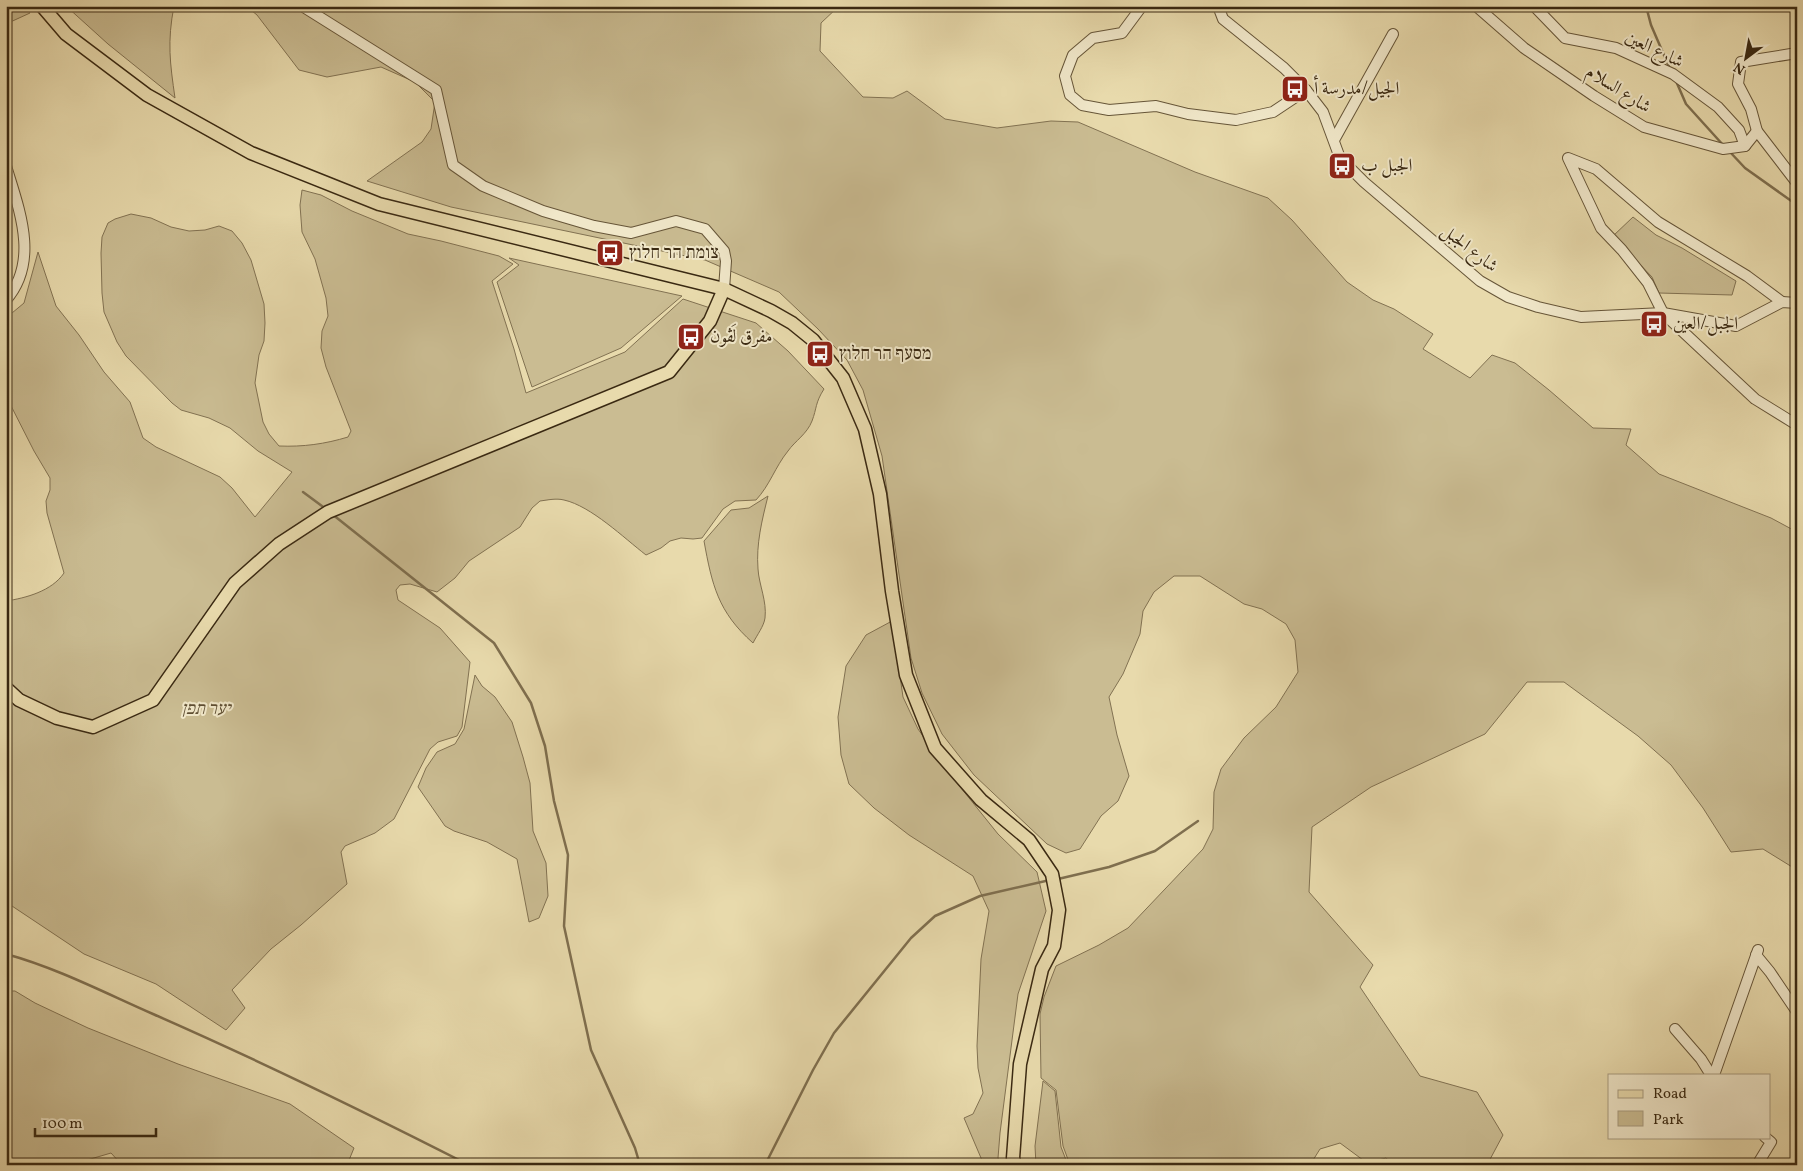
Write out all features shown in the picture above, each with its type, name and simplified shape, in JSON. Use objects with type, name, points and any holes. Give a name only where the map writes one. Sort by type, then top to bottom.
[{"type":"main road","points":[[42,6],[66,34],[147,95],[251,153],[379,204],[724,289],[792,323],[813,340],[843,378],[865,430],[880,494],[892,591],[906,675],[935,748],[981,800],[1029,840],[1052,874],[1059,910],[1054,946],[1042,969],[1020,1064],[1013,1158],[1015,1165]]},
{"type":"main road","points":[[6,688],[19,700],[57,718],[94,726],[153,700],[235,583],[279,544],[328,512],[669,372],[710,321],[724,289]]},
{"type":"street","points":[[302,6],[436,90],[454,165],[483,186],[543,210],[594,226],[631,233],[676,222],[704,229],[724,251],[726,260],[724,289]]},
{"type":"street","points":[[1142,6],[1122,33],[1093,38],[1073,55],[1065,76],[1070,94],[1082,105],[1109,110],[1156,106],[1188,114],[1236,120],[1273,112],[1306,90]]},
{"type":"street","name":"شارع الجبل","points":[[1218,6],[1223,20],[1284,68],[1306,90],[1323,112],[1340,158],[1364,182],[1480,281],[1508,297],[1538,307],[1581,317],[1663,313],[1736,326],[1782,302]]},
{"type":"street","name":"شارع السلام","points":[[1476,6],[1524,48],[1594,96],[1644,127],[1723,149],[1745,146]]},
{"type":"street","name":"شارع العين","points":[[1534,6],[1565,38],[1616,48],[1673,74],[1718,107],[1739,130],[1745,146]]},
{"type":"street","points":[[1334,140],[1393,34]]},
{"type":"street","points":[[1797,53],[1741,62],[1738,84],[1751,109],[1757,130],[1797,183]]},
{"type":"street","points":[[1745,146],[1757,130]]},
{"type":"street","points":[[1797,303],[1782,302],[1746,276],[1658,222],[1596,170],[1568,158],[1601,228],[1622,250],[1648,283],[1663,313],[1755,398],[1797,425]]},
{"type":"street","points":[[6,166],[23,221],[25,249],[20,275],[6,300]]},
{"type":"street","points":[[1712,1074],[1757,952],[1797,1012]]},
{"type":"street","points":[[1675,1029],[1711,1074]]},
{"type":"street","points":[[1757,1165],[1771,1142],[1766,1138]]},
{"type":"green space","points":[[6,6],[25,6],[30,13],[6,24]]},
{"type":"green space","points":[[66,6],[174,6],[170,31],[170,52],[175,98],[108,44]]},
{"type":"green space","points":[[246,6],[839,6],[821,23],[820,51],[863,97],[893,98],[907,91],[945,119],[997,128],[1051,121],[1078,122],[1195,172],[1268,198],[1292,220],[1347,282],[1373,300],[1394,309],[1433,334],[1423,349],[1470,378],[1492,355],[1515,363],[1593,428],[1631,429],[1626,445],[1659,474],[1771,518],[1797,532],[1797,870],[1763,849],[1731,852],[1703,808],[1671,765],[1638,736],[1564,682],[1527,682],[1485,734],[1371,787],[1312,827],[1309,892],[1373,965],[1360,987],[1420,1076],[1477,1092],[1503,1135],[1487,1165],[1394,1165],[1386,1158],[1367,1163],[1340,1143],[1320,1149],[1310,1165],[1070,1165],[1063,1146],[1056,1090],[1041,1078],[1040,1014],[1044,997],[1056,966],[1128,928],[1203,849],[1213,829],[1214,792],[1221,769],[1244,738],[1276,707],[1298,672],[1295,640],[1286,624],[1262,609],[1244,604],[1200,576],[1174,576],[1154,592],[1143,611],[1140,634],[1123,674],[1109,697],[1117,735],[1129,776],[1118,801],[1101,816],[1080,849],[1066,853],[1047,844],[974,775],[942,734],[922,693],[911,658],[882,456],[863,390],[847,360],[818,329],[779,292],[705,260],[451,207],[367,181],[422,142],[431,129],[435,102],[415,82],[381,67],[327,77],[299,70],[257,15]]},
{"type":"green space","name":"יער תפן","points":[[302,190],[321,195],[352,211],[408,234],[499,256],[513,264],[492,281],[526,393],[625,352],[683,299],[756,323],[788,351],[824,389],[810,426],[783,457],[761,494],[756,500],[735,501],[723,509],[702,538],[681,538],[670,541],[661,548],[646,555],[607,523],[585,509],[561,499],[552,499],[540,501],[532,508],[520,527],[469,561],[455,578],[437,592],[410,584],[400,585],[396,590],[398,600],[440,628],[470,662],[462,727],[457,736],[438,742],[430,749],[394,819],[375,833],[345,846],[341,852],[347,884],[271,949],[232,990],[245,1008],[226,1030],[156,984],[84,954],[6,902],[6,601],[38,593],[53,585],[64,573],[47,513],[46,501],[50,490],[50,478],[6,396],[6,318],[24,303],[38,252],[56,306],[79,335],[104,372],[130,402],[143,438],[156,447],[220,477],[232,488],[255,517],[292,472],[258,451],[230,428],[209,418],[181,410],[126,356],[117,342],[104,312],[102,237],[108,223],[131,214],[151,218],[171,227],[189,231],[205,230],[219,226],[232,231],[242,243],[251,260],[264,304],[264,341],[259,355],[255,383],[263,422],[269,434],[279,446],[331,442],[348,437],[351,431],[326,367],[321,348],[322,331],[328,316],[326,298],[315,259],[302,232],[300,205]]},
{"type":"green space","points":[[1633,217],[1656,235],[1682,248],[1736,281],[1732,295],[1659,293],[1652,277],[1613,236]]},
{"type":"green space","points":[[509,258],[682,296],[621,348],[532,387],[497,282],[519,265]]},
{"type":"green space","points":[[768,496],[758,550],[759,575],[765,605],[765,618],[753,643],[741,632],[724,609],[718,597],[704,541],[731,510],[749,508]]},
{"type":"green space","points":[[892,621],[903,697],[918,729],[949,773],[998,834],[1037,872],[1046,911],[1018,994],[1000,1133],[998,1158],[1000,1165],[984,1165],[964,1118],[973,1114],[983,1093],[978,1068],[977,1046],[981,959],[989,911],[973,876],[909,835],[874,808],[849,784],[841,755],[838,717],[846,666],[866,635]]},
{"type":"green space","points":[[475,675],[482,686],[495,697],[512,722],[530,783],[533,831],[546,863],[548,896],[539,918],[529,922],[517,859],[487,842],[445,826],[418,787],[426,768],[437,752],[455,744],[464,729]]},
{"type":"green space","points":[[6,991],[15,991],[35,1003],[88,1028],[178,1064],[290,1104],[354,1148],[347,1165],[122,1165],[111,1153],[70,1165],[6,1165]]},
{"type":"green space","points":[[1043,1081],[1055,1091],[1061,1147],[1068,1165],[1036,1165],[1035,1146]]},
{"type":"waterway","points":[[1646,6],[1651,25],[1670,69]]},
{"type":"waterway","points":[[1676,81],[1686,104],[1724,146]]},
{"type":"waterway","points":[[1730,152],[1745,168],[1797,205]]},
{"type":"waterway","points":[[303,492],[326,509]]},
{"type":"waterway","points":[[332,514],[494,643],[531,703],[545,746],[554,801],[568,855],[564,926],[591,1050],[635,1148],[640,1165]]},
{"type":"waterway","points":[[1058,879],[1109,867],[1155,851],[1198,821]]},
{"type":"waterway","points":[[765,1165],[834,1033],[911,938],[935,916],[980,896],[1050,880]]},
{"type":"waterway","points":[[6,954],[99,989],[233,1050],[352,1106],[469,1165]]},
{"type":"place","name":"الجيل/مدرسة أ","points":[[1295,89]]},
{"type":"place","name":"الجبل ب","points":[[1342,166]]},
{"type":"place","name":"צומת הר חלוץ","points":[[610,253]]},
{"type":"place","name":"الجبل/العين","points":[[1654,324]]},
{"type":"place","name":"مفرق لَڤون","points":[[691,337]]},
{"type":"place","name":"מסעף הר חלוץ","points":[[820,354]]}]
